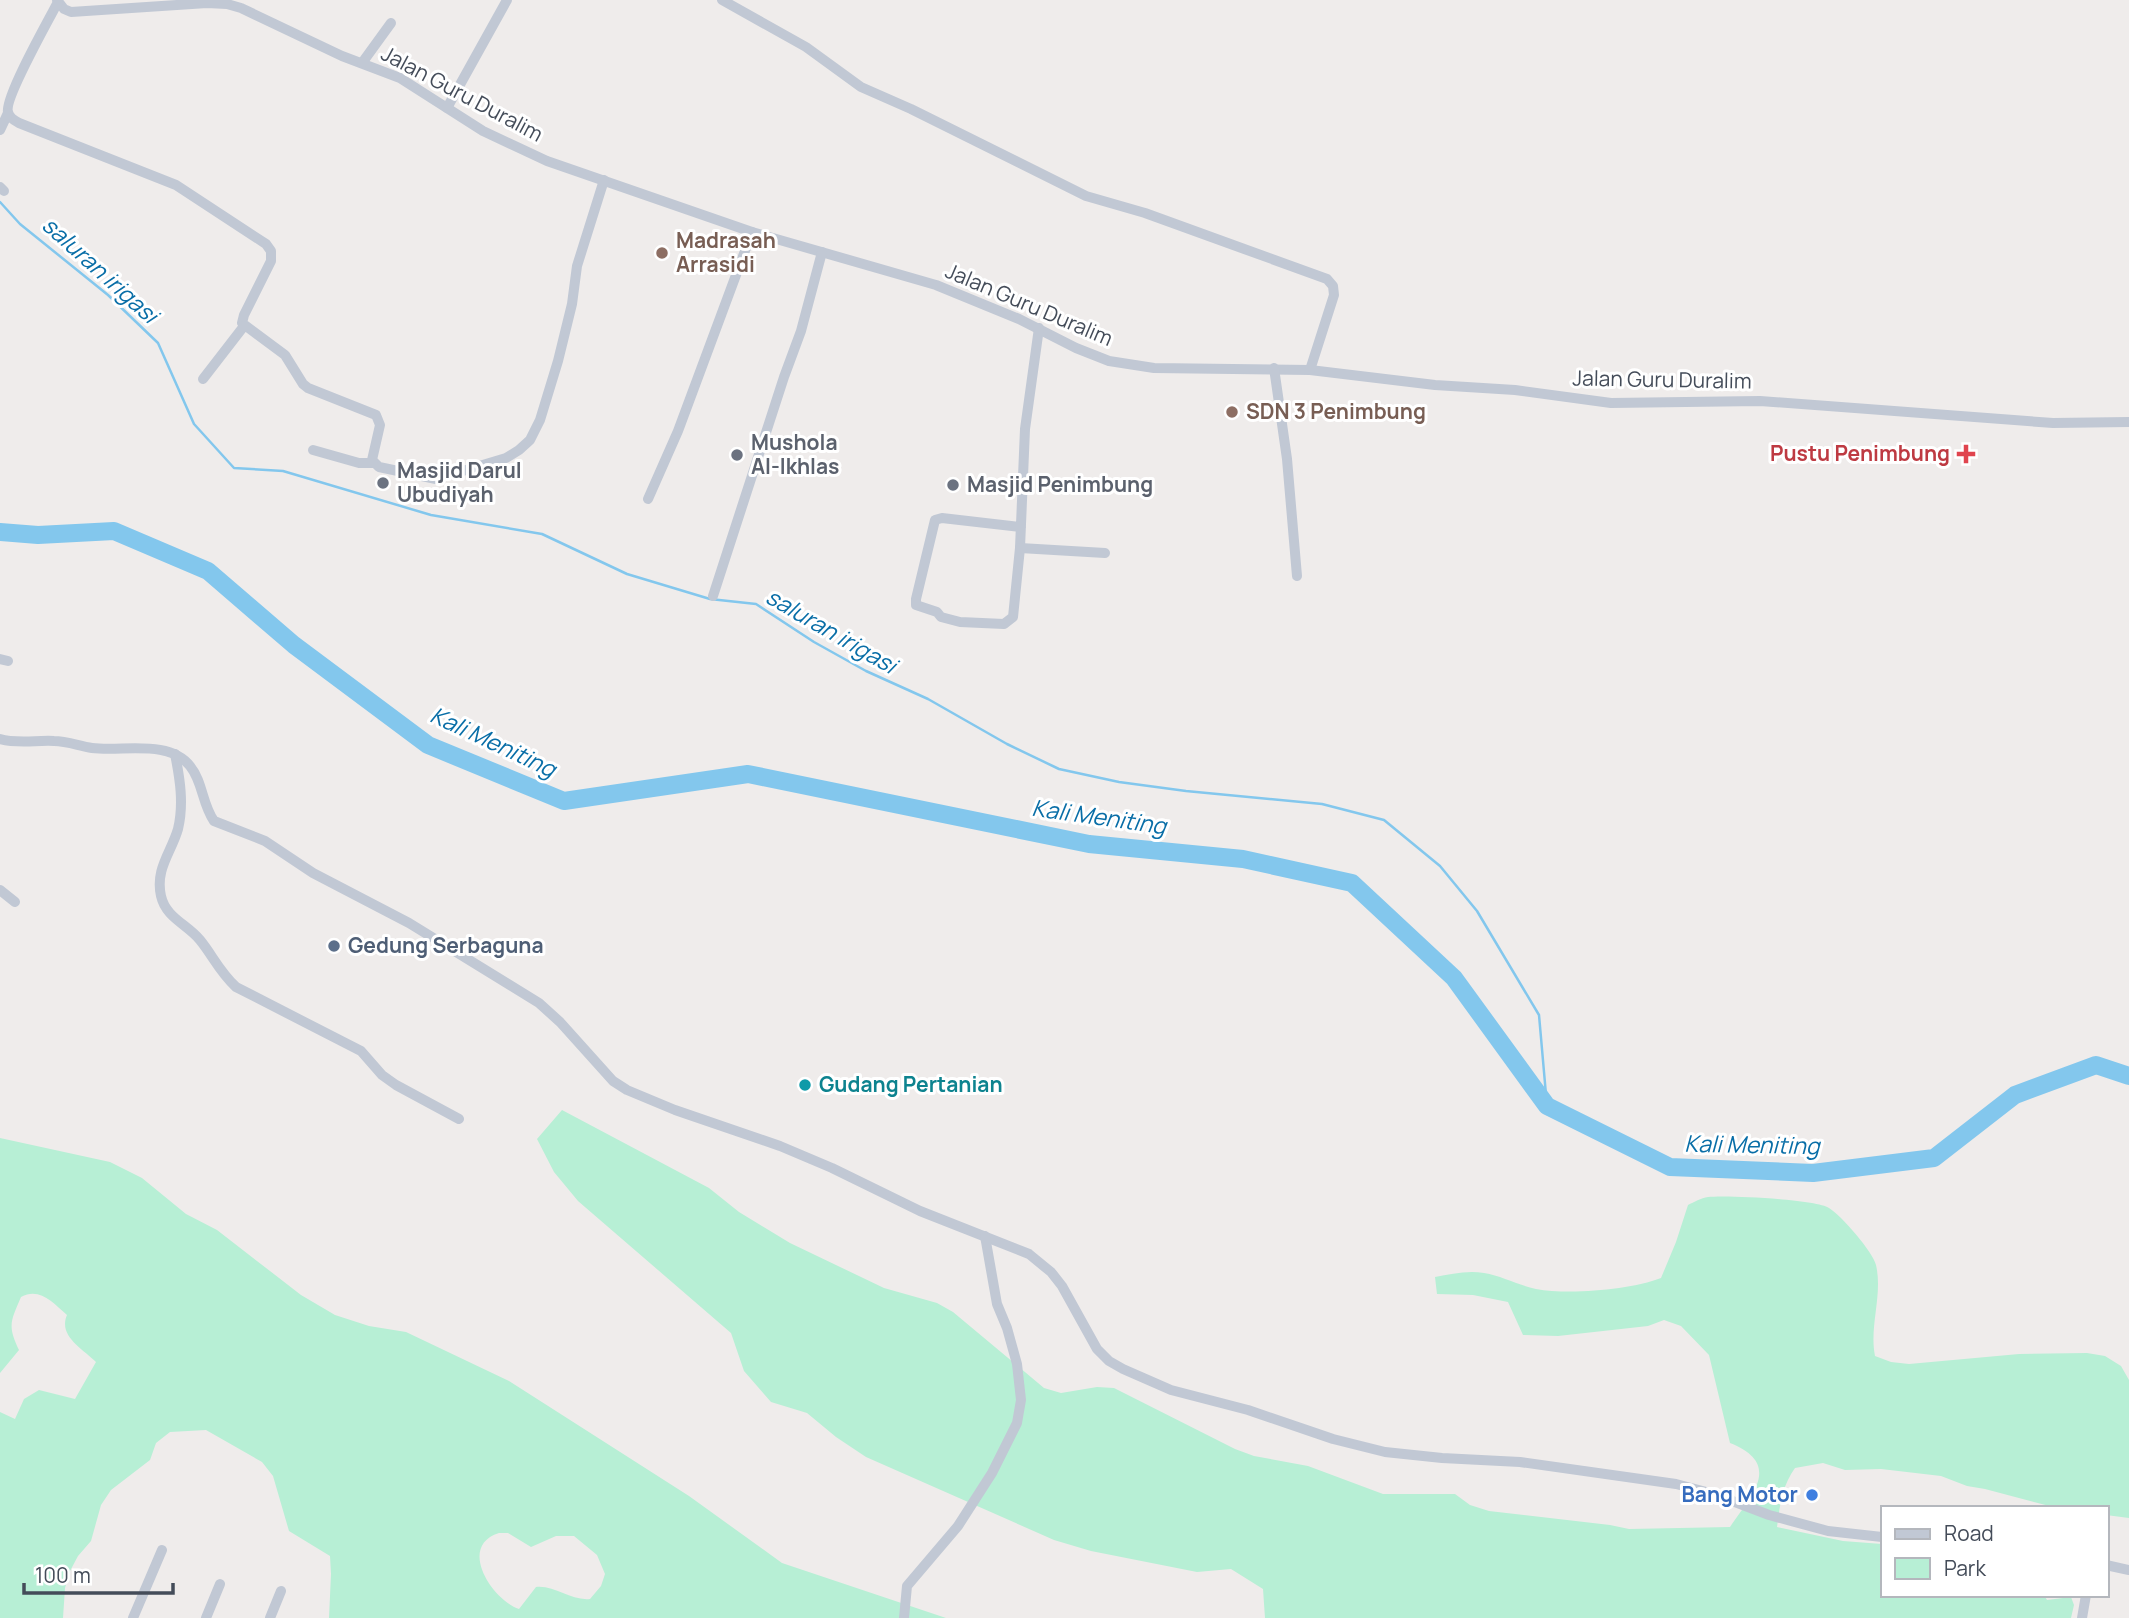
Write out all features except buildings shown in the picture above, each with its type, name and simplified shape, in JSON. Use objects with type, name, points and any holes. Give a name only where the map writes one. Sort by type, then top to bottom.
[{"type":"street","points":[[447,108],[507,0]]},
{"type":"street","points":[[722,0],[806,47],[861,87],[1086,196],[1145,214],[1327,279],[1333,286],[1334,295],[1310,370]]},
{"type":"street","points":[[0,130],[8,113],[5,94],[57,1]]},
{"type":"street","name":"Jalan Guru Duralim","points":[[57,1],[71,12],[227,4],[400,78],[497,138],[547,161],[752,232],[936,285],[1039,328],[1092,356],[1126,365],[1154,368],[1310,370],[1611,402],[1760,401],[2039,422],[2129,422]]},
{"type":"street","points":[[362,63],[391,23]]},
{"type":"street","points":[[8,113],[19,123],[176,185],[267,244],[271,261],[242,322],[289,359],[308,388],[376,415],[380,423],[373,463]]},
{"type":"street","points":[[313,450],[436,479],[506,457],[530,440],[540,420],[558,361],[572,304],[577,266],[604,180]]},
{"type":"street","points":[[648,499],[678,431],[752,232]]},
{"type":"street","points":[[713,596],[801,331],[822,252]]},
{"type":"street","points":[[203,379],[244,326]]},
{"type":"street","points":[[1021,527],[941,518],[935,520],[916,606],[937,612],[950,620],[1002,624],[1009,622],[1013,616],[1020,548],[1027,407],[1039,328]]},
{"type":"street","points":[[1274,368],[1287,459],[1297,576]]},
{"type":"street","points":[[1020,548],[1105,553]]},
{"type":"street","points":[[0,739],[12,742],[58,741],[91,748],[155,750],[175,754],[184,759],[196,775],[214,821],[265,841],[313,873],[409,923],[539,1003],[560,1022],[605,1073],[627,1090],[675,1110],[780,1146],[919,1211],[1029,1254],[1051,1272],[1066,1293],[1088,1335],[1109,1361],[1171,1390],[1248,1409],[1333,1439],[1385,1452],[1520,1462],[1676,1484],[1714,1494],[1769,1515],[1828,1531],[1881,1537]]},
{"type":"street","points":[[175,754],[180,776],[181,816],[159,878],[161,897],[169,913],[199,938],[221,972],[236,987],[361,1051],[382,1075],[396,1085],[459,1119]]},
{"type":"street","points":[[0,890],[15,902]]},
{"type":"street","points":[[904,1618],[907,1586],[958,1526],[992,1472],[1017,1423],[1021,1400],[1017,1364],[1007,1328],[996,1304],[985,1236]]},
{"type":"street","points":[[134,1618],[162,1550]]},
{"type":"street","points":[[2108,1565],[2129,1570]]},
{"type":"street","points":[[206,1618],[220,1584]]},
{"type":"street","points":[[270,1618],[281,1591]]},
{"type":"street","points":[[2082,1618],[2086,1597]]},
{"type":"green space","points":[[562,1110],[709,1188],[739,1212],[790,1243],[884,1288],[937,1303],[953,1312],[1044,1388],[1061,1393],[1097,1387],[1114,1388],[1235,1449],[1254,1456],[1308,1466],[1383,1494],[1455,1494],[1470,1505],[1489,1511],[1629,1529],[1730,1527],[1754,1492],[1759,1470],[1755,1460],[1746,1451],[1730,1443],[1709,1355],[1681,1326],[1664,1320],[1648,1326],[1558,1336],[1523,1335],[1508,1302],[1473,1295],[1437,1294],[1435,1277],[1478,1272],[1536,1289],[1565,1292],[1633,1286],[1661,1278],[1688,1205],[1698,1200],[1708,1197],[1751,1197],[1821,1205],[1829,1208],[1848,1226],[1874,1259],[1878,1276],[1875,1356],[1891,1362],[1909,1364],[2019,1354],[2087,1353],[2105,1356],[2121,1366],[2129,1380],[2129,1518],[2108,1515],[2108,1506],[2049,1506],[1967,1486],[1941,1476],[1881,1469],[1845,1470],[1823,1463],[1795,1468],[1787,1482],[1777,1527],[1843,1541],[1881,1544],[1881,1597],[2045,1597],[2047,1600],[2071,1597],[2074,1605],[2071,1618],[1265,1618],[1263,1589],[1231,1569],[1197,1572],[1091,1551],[1054,1540],[866,1457],[807,1413],[771,1402],[744,1371],[731,1333],[578,1201],[554,1172],[537,1139]]},
{"type":"green space","points":[[0,1138],[110,1162],[142,1178],[186,1214],[217,1230],[301,1295],[335,1315],[369,1326],[406,1332],[509,1381],[689,1496],[782,1563],[946,1618],[329,1618],[330,1556],[289,1531],[273,1476],[262,1462],[206,1430],[170,1432],[156,1443],[150,1460],[111,1490],[101,1505],[91,1541],[70,1571],[65,1588],[63,1618],[0,1618],[0,1412],[15,1419],[24,1399],[39,1390],[75,1399],[96,1362],[78,1347],[69,1335],[65,1322],[67,1315],[46,1298],[28,1294],[21,1297],[12,1323],[19,1350],[0,1373]],"holes":[[[499,1533],[508,1533],[531,1547],[556,1536],[574,1536],[597,1555],[605,1574],[601,1586],[590,1599],[536,1587],[519,1609],[509,1604],[490,1584],[483,1573],[480,1560],[481,1549],[487,1540]]]},
{"type":"waterway","name":"saluran irigasi","points":[[0,202],[20,224],[108,295],[158,343],[194,424],[234,468],[283,471],[431,515],[542,534],[627,574],[710,599],[756,604],[814,642],[866,671],[928,699],[1007,744],[1059,769],[1119,782],[1186,791],[1322,804],[1384,820],[1440,866],[1477,911],[1539,1015],[1547,1106]]},
{"type":"waterway","name":"Kali Meniting","points":[[0,532],[38,535],[114,531],[208,571],[294,645],[428,745],[564,801],[748,774],[1089,844],[1243,859],[1352,883],[1454,978],[1547,1106],[1670,1167],[1813,1173],[1934,1158],[2015,1095],[2096,1065],[2129,1076]]},
{"type":"place","name":"Madrasah Arrasidi","points":[[662,253]]},
{"type":"place","name":"SDN 3 Penimbung","points":[[1232,412]]},
{"type":"place","name":"Pustu Penimbung","points":[[1966,454]]},
{"type":"place","name":"Mushola Al-Ikhlas","points":[[737,455]]},
{"type":"place","name":"Masjid Darul Ubudiyah","points":[[383,483]]},
{"type":"place","name":"Masjid Penimbung","points":[[953,485]]},
{"type":"place","name":"Gedung Serbaguna","points":[[334,946]]},
{"type":"place","name":"Gudang Pertanian","points":[[805,1085]]},
{"type":"place","name":"Bang Motor","points":[[1812,1495]]}]
